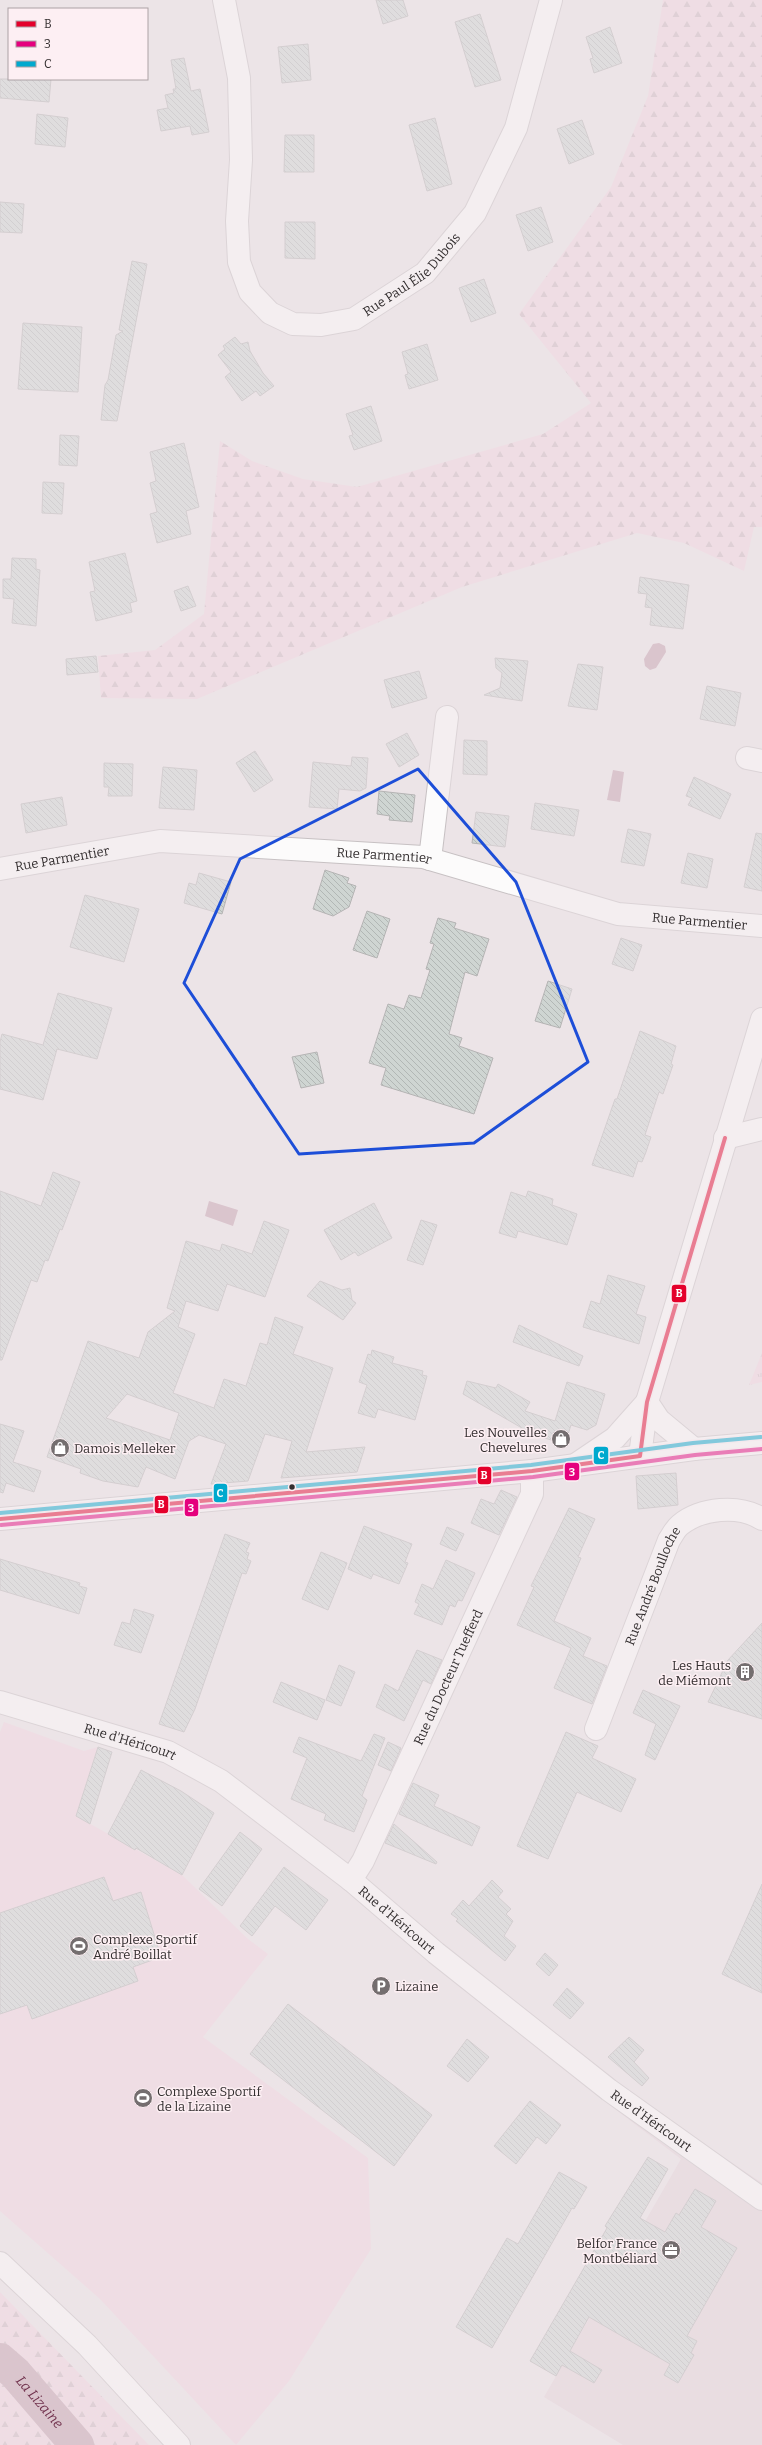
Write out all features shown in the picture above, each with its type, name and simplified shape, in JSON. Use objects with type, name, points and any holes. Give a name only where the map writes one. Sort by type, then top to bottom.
[{"type":"street","name":"Rue Paul Élie Dubois","points":[[224,0],[239,78],[241,160],[237,221],[239,262],[250,292],[270,312],[293,324],[321,325],[354,319],[425,273],[475,213],[516,128],[546,1]]},
{"type":"street","points":[[430,859],[447,717]]},
{"type":"street","name":"Rue Parmentier","points":[[0,870],[160,841],[430,859],[618,914],[762,926]]},
{"type":"street","points":[[640,1456],[647,1402],[725,1138],[762,1019]]},
{"type":"street","points":[[725,1138],[762,1129]]},
{"type":"street","points":[[647,1402],[659,1420],[694,1449]]},
{"type":"street","points":[[572,1466],[615,1438],[647,1402]]},
{"type":"street","points":[[0,1519],[532,1471],[694,1449],[762,1443]]},
{"type":"street","name":"Rue du Docteur Tuefferd","points":[[351,1880],[367,1854],[532,1494],[532,1471]]},
{"type":"street","name":"Rue André Boulloche","points":[[596,1729],[669,1540],[679,1526],[701,1513],[733,1509],[753,1513],[762,1519]]},
{"type":"street","name":"Rue d'Héricourt","points":[[0,1702],[168,1752],[221,1781],[351,1880],[446,1962],[598,2081],[762,2199]]},
{"type":"street","points":[[0,2263],[87,2345],[179,2445]]},
{"type":"highlighted area","points":[[418,769],[516,882],[588,1062],[474,1143],[299,1154],[184,983],[240,859]]},
{"type":"shaded area","points":[[659,643],[665,646],[666,652],[656,668],[650,670],[645,666],[644,659],[653,644]]},
{"type":"shaded area","points":[[613,770],[624,772],[620,802],[607,800]]},
{"type":"shaded area","points":[[209,1201],[238,1210],[233,1226],[205,1216]]},
{"type":"shaded area","points":[[621,2088],[762,2183],[762,2445],[623,2445],[544,2397],[681,2159],[607,2103]]},
{"type":"green space","points":[[663,0],[762,0],[762,527],[754,527],[744,571],[684,543],[637,533],[462,587],[197,699],[101,698],[98,656],[155,650],[204,614],[220,441],[252,461],[303,479],[357,487],[543,434],[591,403],[519,314],[611,187],[648,96]]},
{"type":"green space","points":[[762,1353],[762,1382],[749,1385]]},
{"type":"green space","name":"Complexe Sportif de la Lizaine","points":[[4,1722],[84,1751],[98,1747],[76,1816],[182,1875],[248,1939],[268,1954],[203,2037],[368,2158],[371,2249],[289,2381],[236,2445],[100,2299],[0,2211],[0,1732]]},
{"type":"green space","points":[[0,2292],[147,2443],[149,2445],[0,2445]]},
{"type":"building","points":[[376,0],[403,0],[408,16],[383,24]]},
{"type":"building","points":[[480,14],[501,80],[475,87],[455,22]]},
{"type":"building","points":[[610,27],[622,63],[594,73],[590,59],[593,58],[586,37]]},
{"type":"building","points":[[308,44],[311,80],[282,83],[278,47]]},
{"type":"building","points":[[184,58],[191,91],[200,89],[209,132],[192,135],[190,126],[161,131],[157,110],[168,108],[165,95],[174,93],[173,89],[176,89],[171,60]]},
{"type":"building","points":[[0,79],[51,80],[49,102],[0,98]]},
{"type":"building","points":[[37,114],[68,118],[65,147],[35,144]]},
{"type":"building","points":[[435,118],[452,184],[427,191],[409,125]]},
{"type":"building","points":[[582,120],[594,154],[569,164],[557,129]]},
{"type":"building","points":[[285,135],[314,135],[314,172],[284,172]]},
{"type":"building","points":[[0,202],[24,204],[22,233],[0,232]]},
{"type":"building","points":[[541,207],[553,242],[528,251],[516,215]]},
{"type":"building","points":[[285,222],[315,222],[315,259],[285,258]]},
{"type":"building","points":[[132,261],[147,264],[117,421],[101,420],[105,385],[108,380],[116,335],[123,331],[119,330]]},
{"type":"building","points":[[484,279],[496,313],[471,322],[459,288]]},
{"type":"building","points":[[23,323],[82,327],[78,392],[18,389]]},
{"type":"building","points":[[235,337],[241,344],[248,342],[250,351],[263,373],[274,386],[260,396],[256,391],[242,401],[225,377],[231,372],[218,355],[225,349],[223,346]]},
{"type":"building","points":[[427,344],[438,380],[409,389],[405,375],[408,374],[402,352]]},
{"type":"building","points":[[371,406],[382,441],[354,450],[349,436],[353,435],[346,414]]},
{"type":"building","points":[[60,435],[79,436],[77,466],[59,465]]},
{"type":"building","points":[[184,443],[199,507],[186,511],[191,534],[157,543],[150,514],[157,512],[150,483],[156,481],[150,452]]},
{"type":"building","points":[[43,482],[64,483],[62,514],[42,513]]},
{"type":"building","points":[[125,553],[137,601],[130,603],[132,612],[96,621],[90,592],[95,591],[89,562]]},
{"type":"building","points":[[12,558],[36,559],[36,569],[40,570],[36,626],[12,623],[14,599],[3,598],[3,579],[11,579]]},
{"type":"building","points":[[640,577],[689,585],[683,629],[650,625],[652,608],[645,607],[647,594],[638,593]]},
{"type":"building","points":[[188,586],[196,606],[181,611],[174,591]]},
{"type":"building","points":[[96,656],[98,672],[67,675],[66,659]]},
{"type":"building","points":[[495,658],[528,661],[522,701],[484,695],[500,688],[502,673],[496,668]]},
{"type":"building","points":[[578,664],[603,667],[597,710],[568,706]]},
{"type":"building","points":[[419,671],[427,698],[392,708],[384,680]]},
{"type":"building","points":[[707,686],[741,693],[735,726],[700,719]]},
{"type":"building","points":[[407,733],[419,755],[399,767],[386,744]]},
{"type":"building","points":[[464,740],[487,741],[487,775],[463,774]]},
{"type":"building","points":[[255,751],[273,780],[254,792],[236,763]]},
{"type":"building","points":[[352,757],[368,758],[366,788],[360,791],[339,789],[337,809],[309,807],[313,762],[351,766]]},
{"type":"building","points":[[104,763],[133,764],[132,796],[108,796],[109,787],[104,787]]},
{"type":"building","points":[[163,767],[197,770],[194,810],[159,808]]},
{"type":"building","points":[[694,777],[731,794],[720,819],[688,805],[692,798],[686,796]]},
{"type":"building","points":[[379,791],[415,795],[412,822],[389,820],[390,816],[377,814]]},
{"type":"building","points":[[62,797],[67,825],[26,833],[21,804]]},
{"type":"building","points":[[535,803],[579,810],[574,836],[531,829]]},
{"type":"building","points":[[476,812],[509,816],[505,847],[472,843]]},
{"type":"building","points":[[628,829],[651,834],[644,866],[621,862]]},
{"type":"building","points":[[756,833],[762,834],[762,891],[744,887]]},
{"type":"building","points":[[688,853],[713,859],[707,888],[681,883]]},
{"type":"building","points":[[325,870],[349,878],[347,883],[356,886],[349,907],[333,916],[313,909]]},
{"type":"building","points":[[199,873],[231,882],[222,914],[184,903],[189,883],[196,885]]},
{"type":"building","points":[[85,895],[139,909],[124,962],[70,947]]},
{"type":"building","points":[[367,911],[390,919],[377,958],[353,950]]},
{"type":"building","points":[[438,918],[456,923],[454,928],[489,939],[477,976],[465,972],[449,1034],[462,1038],[459,1046],[493,1058],[474,1114],[381,1085],[386,1068],[369,1063],[388,1004],[404,1009],[409,995],[421,998],[430,970],[426,969],[434,944],[430,943]]},
{"type":"building","points":[[621,938],[642,945],[633,971],[612,964]]},
{"type":"building","points":[[548,981],[572,989],[560,1028],[535,1021]]},
{"type":"building","points":[[58,993],[112,1008],[97,1059],[57,1049],[43,1100],[0,1089],[0,1042],[2,1034],[43,1045]]},
{"type":"building","points":[[640,1031],[676,1046],[671,1064],[673,1065],[663,1094],[659,1092],[645,1135],[651,1137],[642,1162],[638,1161],[633,1177],[592,1165],[615,1099],[617,1099]]},
{"type":"building","points":[[317,1052],[324,1083],[301,1088],[292,1057]]},
{"type":"building","points":[[53,1172],[80,1182],[62,1230],[60,1229],[48,1261],[45,1260],[37,1282],[31,1280],[2,1360],[0,1360],[0,1191],[41,1206]]},
{"type":"building","points":[[528,1191],[553,1199],[552,1205],[577,1214],[567,1245],[518,1231],[516,1238],[499,1233],[511,1192],[526,1197]]},
{"type":"building","points":[[374,1203],[392,1238],[358,1256],[355,1252],[341,1260],[324,1230]]},
{"type":"building","points":[[421,1220],[437,1225],[423,1265],[407,1260]]},
{"type":"building","points":[[264,1221],[289,1230],[265,1297],[227,1284],[218,1311],[186,1301],[178,1327],[195,1334],[173,1393],[214,1408],[224,1379],[246,1386],[260,1343],[267,1345],[275,1317],[303,1327],[293,1354],[333,1368],[306,1452],[365,1447],[357,1472],[281,1478],[292,1441],[265,1434],[248,1481],[211,1484],[226,1444],[199,1435],[189,1441],[175,1479],[146,1467],[138,1487],[103,1481],[80,1473],[81,1469],[47,1457],[88,1341],[139,1358],[148,1332],[175,1311],[167,1308],[186,1241],[220,1251],[222,1244],[252,1254]],"holes":[[[127,1394],[179,1413],[170,1440],[106,1418]]]},
{"type":"building","points":[[608,1275],[645,1286],[636,1314],[646,1317],[639,1344],[583,1327],[591,1301],[600,1304]]},
{"type":"building","points":[[320,1281],[342,1290],[350,1288],[352,1300],[356,1303],[343,1320],[307,1296]]},
{"type":"building","points":[[519,1325],[583,1356],[579,1366],[513,1342]]},
{"type":"building","points":[[372,1350],[394,1357],[392,1363],[423,1371],[422,1375],[427,1376],[415,1420],[378,1409],[375,1418],[358,1413],[367,1385],[359,1382],[368,1354],[371,1355]]},
{"type":"building","points":[[467,1381],[496,1388],[498,1384],[530,1402],[525,1411],[555,1421],[567,1382],[605,1394],[596,1425],[587,1430],[571,1425],[565,1444],[534,1435],[463,1394]]},
{"type":"building","points":[[0,1424],[24,1431],[13,1462],[41,1471],[34,1492],[6,1483],[3,1493],[0,1492]]},
{"type":"building","points":[[676,1473],[678,1505],[638,1509],[636,1476]]},
{"type":"building","points":[[501,1490],[517,1497],[499,1535],[471,1523],[481,1499],[494,1504]]},
{"type":"building","points":[[569,1508],[595,1519],[578,1557],[581,1558],[554,1621],[591,1638],[583,1656],[607,1666],[592,1704],[554,1688],[571,1648],[517,1625],[534,1587],[531,1586]]},
{"type":"building","points":[[364,1526],[412,1544],[405,1562],[408,1563],[399,1584],[373,1574],[371,1579],[348,1569]]},
{"type":"building","points":[[447,1527],[464,1534],[456,1551],[440,1544]]},
{"type":"building","points":[[225,1534],[250,1543],[246,1552],[249,1553],[247,1559],[251,1561],[246,1574],[242,1573],[195,1709],[184,1732],[159,1724]]},
{"type":"building","points":[[321,1552],[347,1563],[328,1610],[302,1599]]},
{"type":"building","points":[[0,1559],[80,1583],[79,1586],[87,1588],[79,1614],[0,1590]]},
{"type":"building","points":[[446,1560],[475,1573],[462,1601],[458,1600],[455,1607],[450,1605],[442,1625],[414,1614],[419,1604],[415,1602],[422,1584],[433,1589]]},
{"type":"building","points":[[134,1609],[154,1615],[141,1653],[114,1645],[122,1622],[130,1624]]},
{"type":"building","points":[[762,1623],[762,1719],[708,1702],[728,1660]]},
{"type":"building","points":[[417,1650],[442,1660],[431,1684],[423,1680],[404,1721],[376,1707],[385,1684],[398,1691]]},
{"type":"building","points":[[339,1665],[355,1672],[341,1706],[326,1700]]},
{"type":"building","points":[[281,1682],[325,1700],[317,1720],[273,1702]]},
{"type":"building","points":[[643,1690],[680,1706],[655,1760],[645,1755],[656,1724],[633,1713]]},
{"type":"building","points":[[566,1732],[598,1746],[592,1758],[636,1779],[621,1812],[577,1792],[548,1859],[517,1846]]},
{"type":"building","points":[[374,1734],[385,1738],[362,1796],[367,1800],[354,1832],[324,1820],[326,1814],[291,1799],[307,1758],[293,1752],[299,1737],[361,1761]]},
{"type":"building","points":[[388,1742],[401,1748],[391,1771],[378,1765]]},
{"type":"building","points":[[98,1747],[112,1752],[90,1824],[76,1816]]},
{"type":"building","points":[[141,1770],[181,1791],[214,1813],[182,1875],[136,1848],[135,1850],[108,1834]]},
{"type":"building","points":[[413,1783],[439,1795],[434,1806],[480,1827],[472,1846],[399,1814]]},
{"type":"building","points":[[394,1824],[437,1862],[436,1864],[385,1843]]},
{"type":"building","points":[[240,1832],[262,1849],[222,1906],[199,1889]]},
{"type":"building","points":[[284,1867],[328,1900],[306,1930],[275,1906],[252,1936],[240,1926]]},
{"type":"building","name":"Complexe Sportif André Boillat","points":[[104,1877],[113,1901],[141,1892],[161,1957],[133,1967],[138,1981],[32,2019],[27,2005],[0,2014],[0,1913]]},
{"type":"building","points":[[492,1880],[503,1891],[498,1897],[511,1909],[506,1914],[513,1921],[504,1936],[516,1946],[505,1961],[456,1921],[458,1919],[451,1914],[463,1900],[469,1906]]},
{"type":"building","points":[[762,1884],[762,1993],[722,1974]]},
{"type":"building","points":[[545,1953],[558,1965],[549,1976],[536,1964]]},
{"type":"building","points":[[567,1988],[584,2003],[570,2019],[553,2005]]},
{"type":"building","points":[[288,2004],[432,2115],[394,2166],[250,2054]]},
{"type":"building","points":[[629,2037],[644,2050],[634,2062],[649,2078],[642,2086],[608,2057]]},
{"type":"building","points":[[467,2039],[489,2057],[468,2082],[447,2066]]},
{"type":"building","points":[[530,2101],[561,2125],[546,2144],[537,2137],[516,2164],[494,2146]]},
{"type":"building","points":[[648,2157],[668,2169],[640,2218],[665,2232],[676,2213],[679,2215],[695,2189],[716,2201],[701,2227],[737,2248],[687,2336],[697,2341],[691,2353],[694,2355],[678,2383],[664,2375],[670,2364],[589,2317],[570,2351],[602,2370],[594,2383],[562,2365],[556,2376],[530,2361],[607,2228],[605,2226]]},
{"type":"building","points":[[559,2172],[587,2187],[574,2209],[572,2208],[492,2348],[456,2327],[507,2238],[518,2244]]},
{"type":"waterway","name":"La Lizaine","points":[[0,2360],[15,2373],[77,2445]]},
{"type":"transit line","name":"B","points":[[0,1519],[532,1471],[640,1456],[647,1402],[725,1138]]},
{"type":"transit line","name":"C","points":[[0,1513],[531,1465],[693,1443],[761,1437]]},
{"type":"transit line","name":"3","points":[[1,1525],[533,1477],[695,1455],[762,1449]]},
{"type":"place","name":"Les Nouvelles Chevelures","points":[[561,1439]]},
{"type":"place","name":"Damois Melleker","points":[[60,1448]]},
{"type":"place","name":"Les Hauts de Miémont","points":[[745,1672]]},
{"type":"place","name":"Complexe Sportif André Boillat","points":[[79,1946]]},
{"type":"place","name":"Lizaine","points":[[381,1986]]},
{"type":"place","name":"Complexe Sportif de la Lizaine","points":[[143,2098]]},
{"type":"place","name":"Belfor France Montbéliard","points":[[671,2250]]}]
